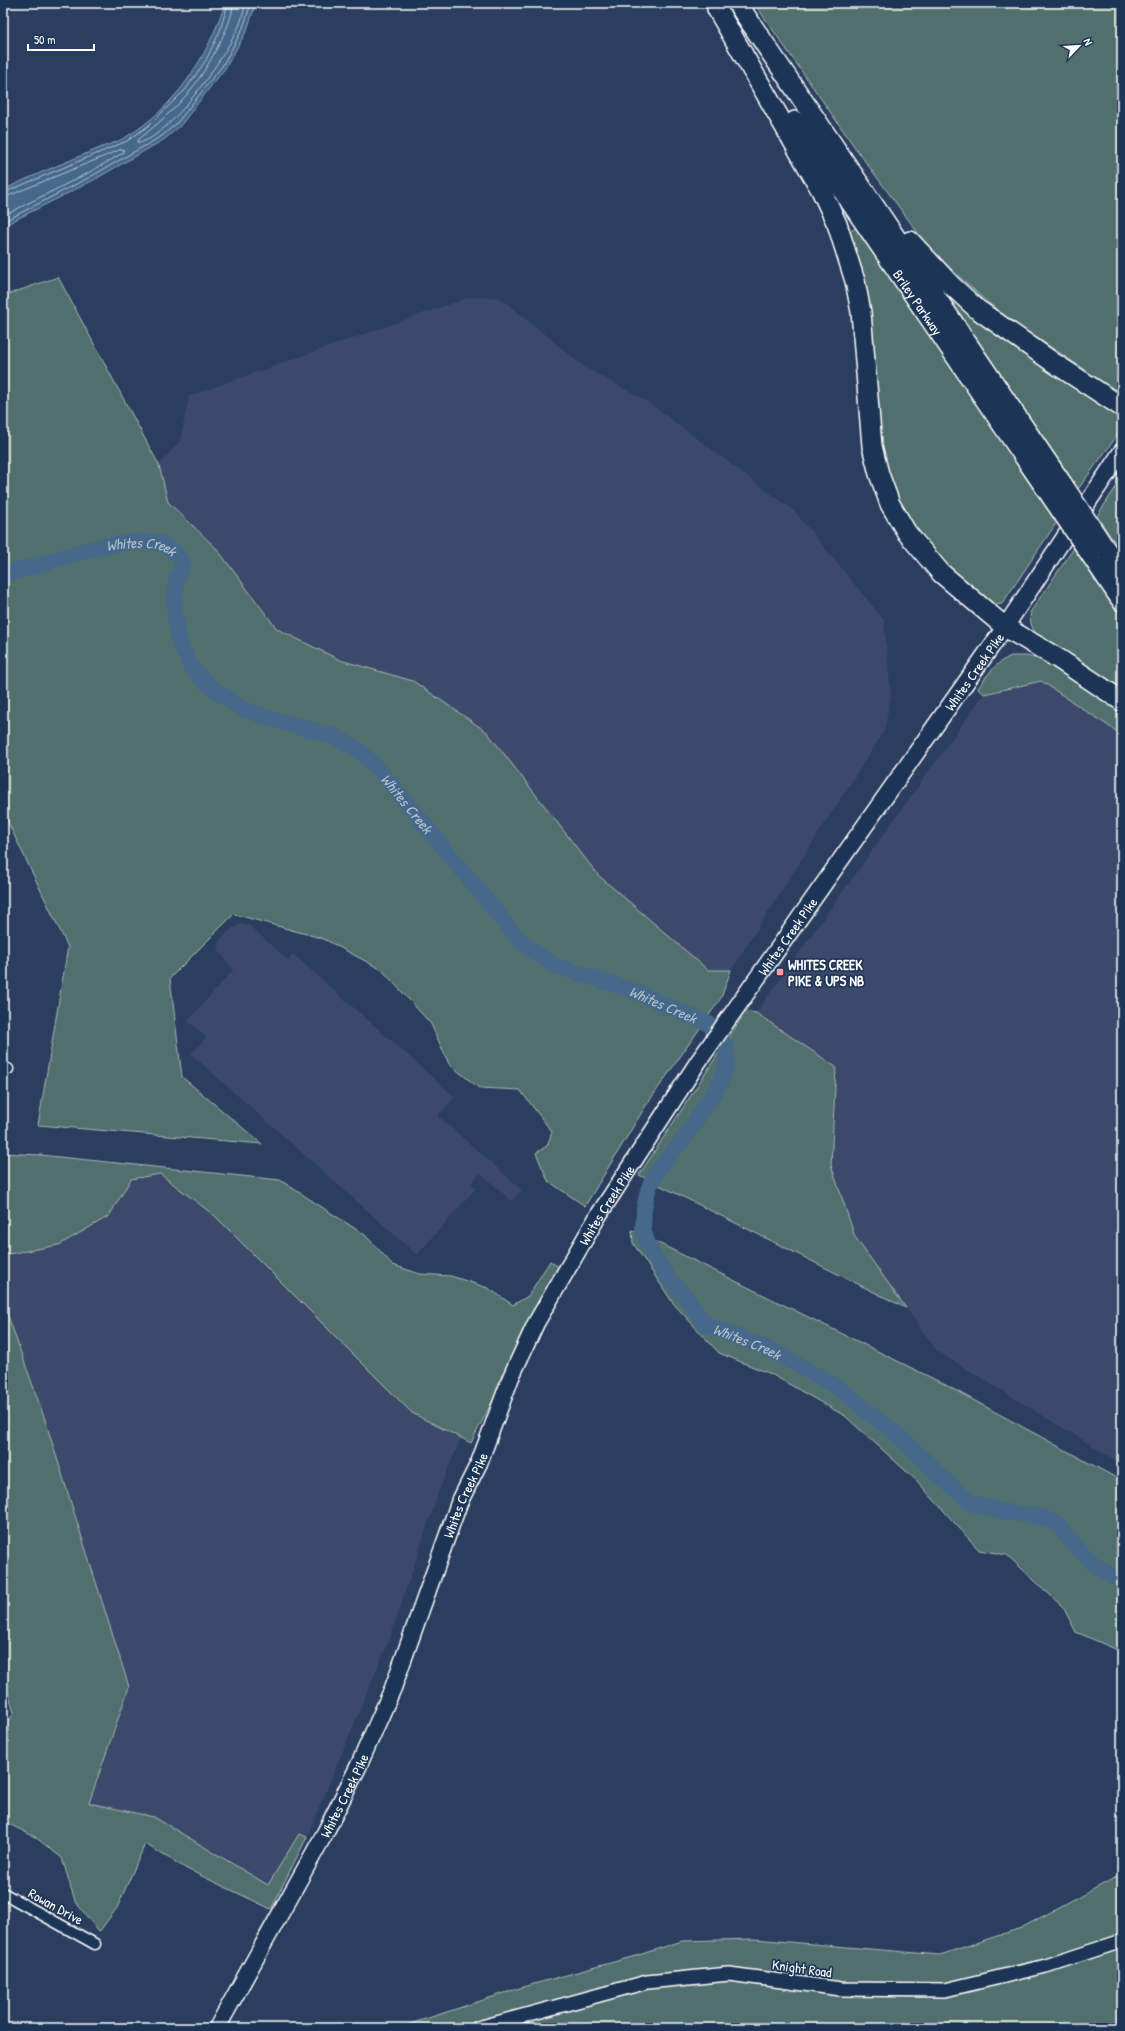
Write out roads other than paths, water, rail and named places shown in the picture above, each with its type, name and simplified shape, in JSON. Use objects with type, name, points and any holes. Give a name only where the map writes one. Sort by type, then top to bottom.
[{"type":"highway","name":"Briley Parkway","points":[[737,3],[818,122],[1058,492]]},
{"type":"highway","name":"Briley Parkway","points":[[715,6],[1058,492],[1100,554],[1122,601]]},
{"type":"highway","points":[[715,6],[821,190],[837,224],[855,281],[861,312],[872,446],[879,474],[890,504],[907,533],[922,554],[941,573],[1005,627],[1059,659],[1122,701]]},
{"type":"highway","points":[[818,122],[863,175],[906,235],[950,285],[984,313],[1122,407]]},
{"type":"highway","name":"Briley Parkway","points":[[1100,554],[1122,574]]},
{"type":"main road","name":"Whites Creek Pike","points":[[217,2028],[325,1834],[358,1767],[393,1688],[459,1503],[479,1463],[511,1377],[536,1323],[594,1221],[698,1062],[1005,627],[1122,451]]},
{"type":"street","name":"Rowan Drive","points":[[3,1893],[94,1944]]},
{"type":"street","name":"Knight Road","points":[[478,2028],[647,1982],[730,1974],[841,1989],[945,1990],[1046,1966],[1122,1941]]},
{"type":"water","points":[[225,3],[256,3],[247,30],[226,67],[180,126],[165,139],[92,181],[3,226],[3,190],[122,139],[144,125],[175,96],[199,61],[218,23]]},
{"type":"waterway","name":"Whites Creek","points":[[3,574],[92,549],[128,542],[159,543],[168,547],[177,554],[183,563],[176,582],[174,606],[179,641],[191,667],[210,686],[241,708],[271,719],[334,736],[359,750],[388,780],[521,942],[553,965],[631,990],[709,1024],[726,1047],[727,1065],[719,1085],[685,1137],[657,1171],[648,1190],[644,1208],[643,1230],[651,1252],[669,1279],[689,1301],[705,1324],[769,1349],[839,1388],[907,1443],[942,1478],[971,1503],[1000,1511],[1042,1517],[1057,1524],[1076,1547],[1095,1565],[1122,1582]]},
{"type":"place","name":"WHITES CREEK PIKE & UPS NB","points":[[780,972]]}]
